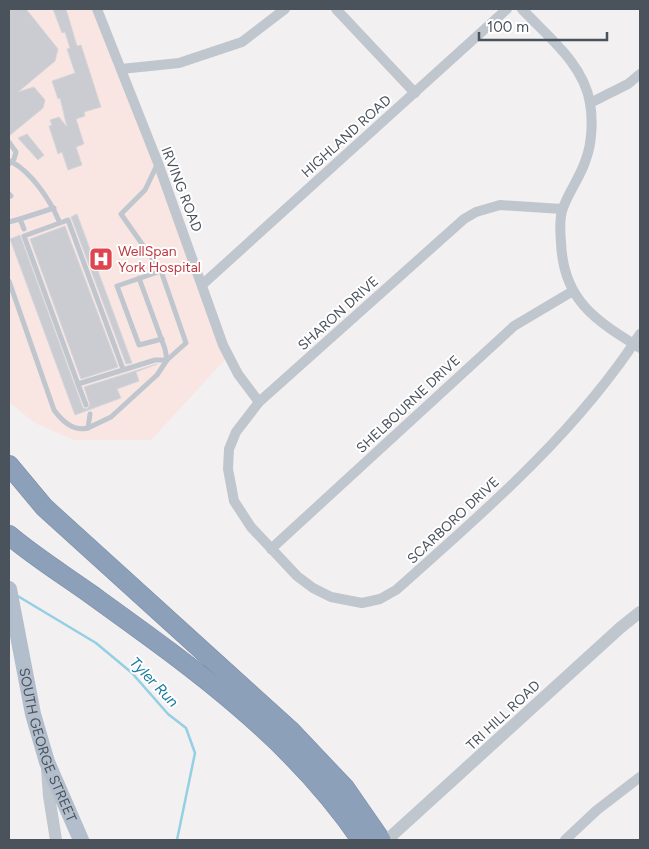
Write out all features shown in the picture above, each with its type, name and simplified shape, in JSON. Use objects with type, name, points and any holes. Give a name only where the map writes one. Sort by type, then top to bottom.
[{"type":"highway","points":[[9,465],[44,506],[291,731],[345,788],[361,830]]},
{"type":"highway","points":[[10,536],[165,648],[238,704],[304,768],[361,830],[382,840]]},
{"type":"main road","name":"SOUTH GEORGE STREET","points":[[9,593],[11,618],[33,714],[47,762],[81,840]]},
{"type":"street","name":"IRVING ROAD","points":[[97,9],[158,163],[203,284],[223,345],[238,374],[259,402]]},
{"type":"street","points":[[121,69],[179,63],[242,42],[285,9]]},
{"type":"street","points":[[336,9],[415,93]]},
{"type":"street","name":"HIGHLAND ROAD","points":[[203,284],[507,9]]},
{"type":"street","points":[[522,9],[577,69],[590,103],[591,131],[586,159],[562,209],[560,229],[561,260],[573,291],[599,322],[637,346]]},
{"type":"street","points":[[590,103],[628,84],[640,74]]},
{"type":"street","name":"SHARON DRIVE","points":[[251,527],[234,501],[228,469],[229,448],[236,432],[259,402],[464,219],[476,212],[500,205],[562,209]]},
{"type":"street","name":"SHELBOURNE DRIVE","points":[[271,549],[514,326],[573,291]]},
{"type":"street","name":"SCARBORO DRIVE","points":[[251,527],[297,576],[313,588],[331,597],[362,603],[388,594],[396,590],[481,515],[557,439],[637,346],[640,334]]},
{"type":"street","name":"TRI HILL ROAD","points":[[387,840],[620,628],[640,612]]},
{"type":"street","points":[[47,762],[48,796],[56,840]]},
{"type":"street","points":[[566,840],[596,810],[640,777]]},
{"type":"lane","points":[[9,142],[16,152],[10,163],[22,168],[54,208],[59,221]]},
{"type":"lane","points":[[9,281],[54,410],[62,421],[77,429],[88,428],[111,418],[186,343],[161,271],[121,214],[145,190],[158,163]]},
{"type":"lane","points":[[9,222],[54,208]]},
{"type":"lane","points":[[20,220],[24,229]]},
{"type":"lane","points":[[86,405],[24,236],[68,220],[123,369]]},
{"type":"lane","points":[[161,271],[118,286],[139,345],[162,339]]},
{"type":"lane","points":[[139,278],[162,339],[167,360]]},
{"type":"lane","points":[[78,384],[155,360],[167,360]]},
{"type":"lane","points":[[88,428],[90,414]]},
{"type":"shaded area","name":"WellSpan York Hospital","points":[[9,9],[97,9],[230,354],[151,440],[74,440],[35,423],[9,402]]},
{"type":"building","points":[[9,9],[26,9],[58,49],[55,61],[18,92],[34,87],[45,100],[43,108],[9,136]]},
{"type":"building","points":[[53,9],[66,9],[77,46],[81,45],[101,107],[84,112],[85,116],[76,119],[84,144],[76,147],[82,165],[68,170],[62,152],[58,154],[49,126],[52,125],[50,120],[59,117],[67,127],[60,98],[58,99],[52,81],[75,73],[67,49],[70,48],[65,32],[62,33]]},
{"type":"building","points":[[27,134],[44,155],[38,160],[18,138]]},
{"type":"building","points":[[77,214],[132,363],[126,364],[71,217]]},
{"type":"building","points":[[65,226],[118,367],[81,379],[30,239]]},
{"type":"building","points":[[20,235],[83,408],[87,409],[90,405],[84,387],[157,364],[136,372],[139,381],[117,389],[121,398],[75,415],[10,239]]},
{"type":"waterway","name":"Tyler Run","points":[[16,595],[96,643],[132,673],[168,714],[186,728],[195,753],[177,840]]},
{"type":"place","name":"WellSpan York Hospital","points":[[101,259]]}]
